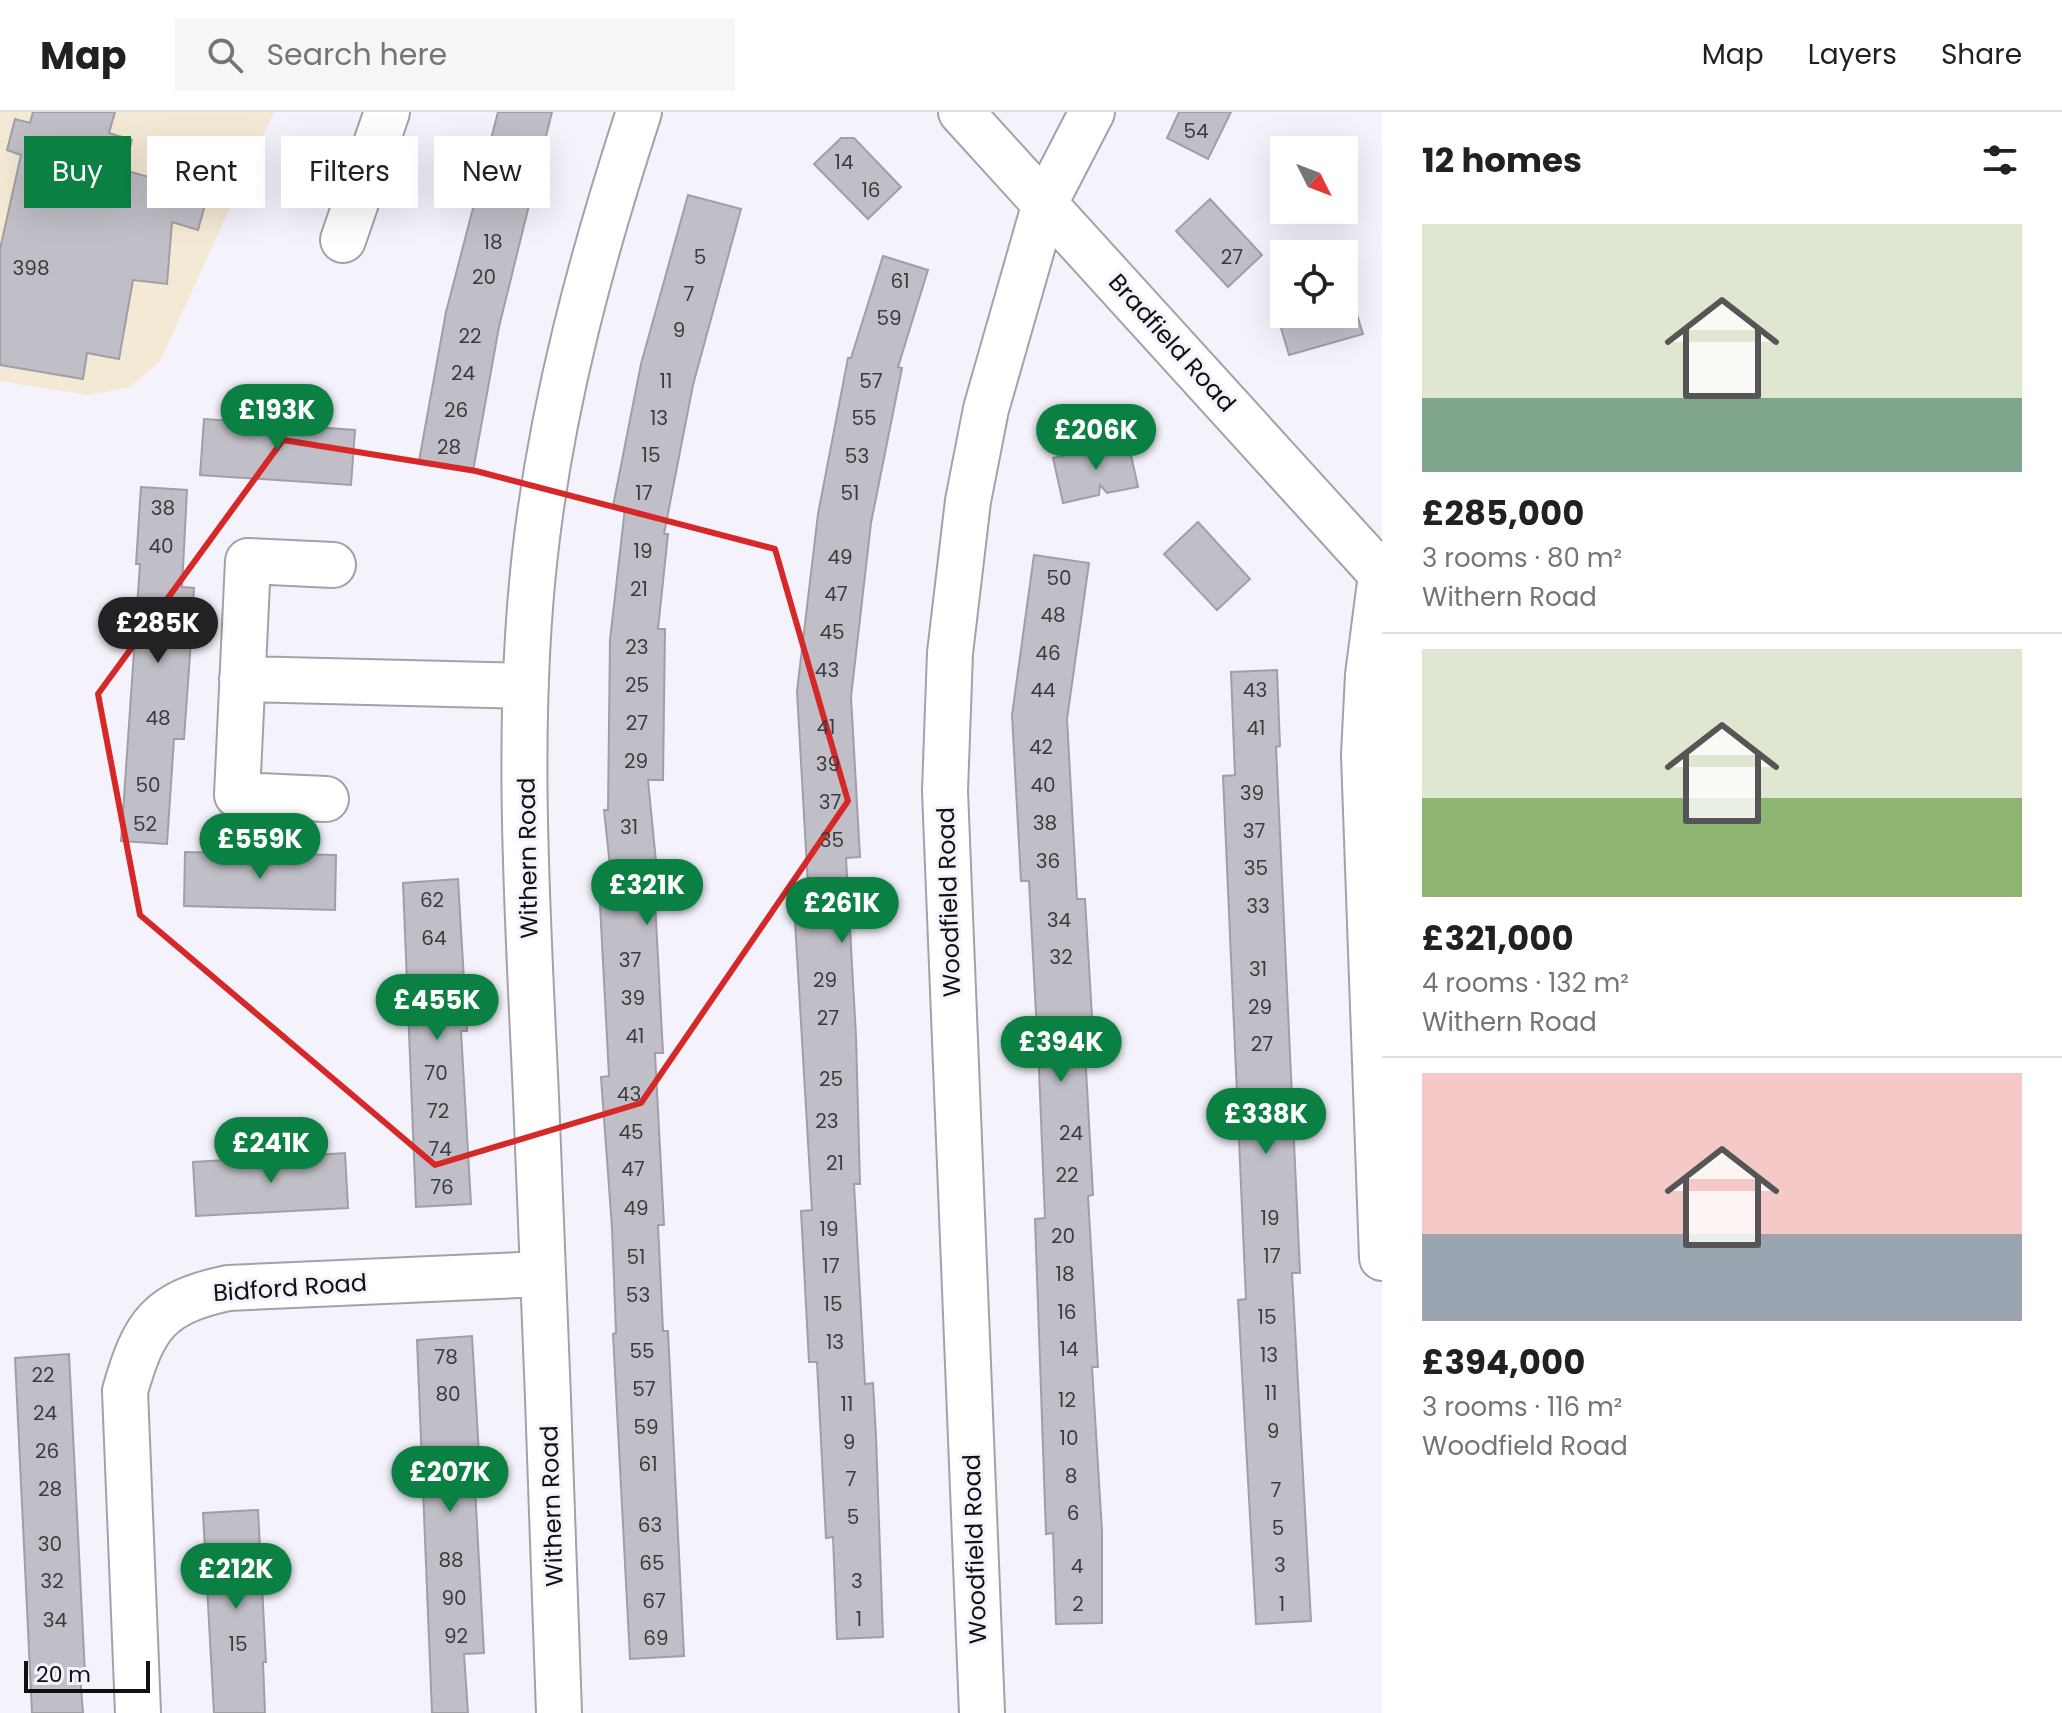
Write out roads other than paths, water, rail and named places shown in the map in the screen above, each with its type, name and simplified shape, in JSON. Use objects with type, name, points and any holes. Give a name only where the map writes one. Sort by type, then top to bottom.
[{"type":"street","points":[[343,240],[387,112]]},
{"type":"street","name":"Withern Road","points":[[559,1713],[528,932],[526,686],[535,553],[570,355],[597,241],[639,112]]},
{"type":"street","name":"Bradfield Road","points":[[961,112],[1382,574]]},
{"type":"street","name":"Woodfield Road","points":[[982,1713],[945,791],[950,653],[968,501],[986,409],[1045,203],[1092,112]]},
{"type":"street","points":[[326,799],[237,795],[248,561],[333,565]]},
{"type":"street","points":[[1382,567],[1368,675],[1364,755],[1382,1258]]},
{"type":"street","points":[[242,679],[526,686]]},
{"type":"street","name":"Bidford Road","points":[[138,1713],[125,1391],[137,1350],[157,1319],[189,1296],[228,1288],[543,1274]]}]
